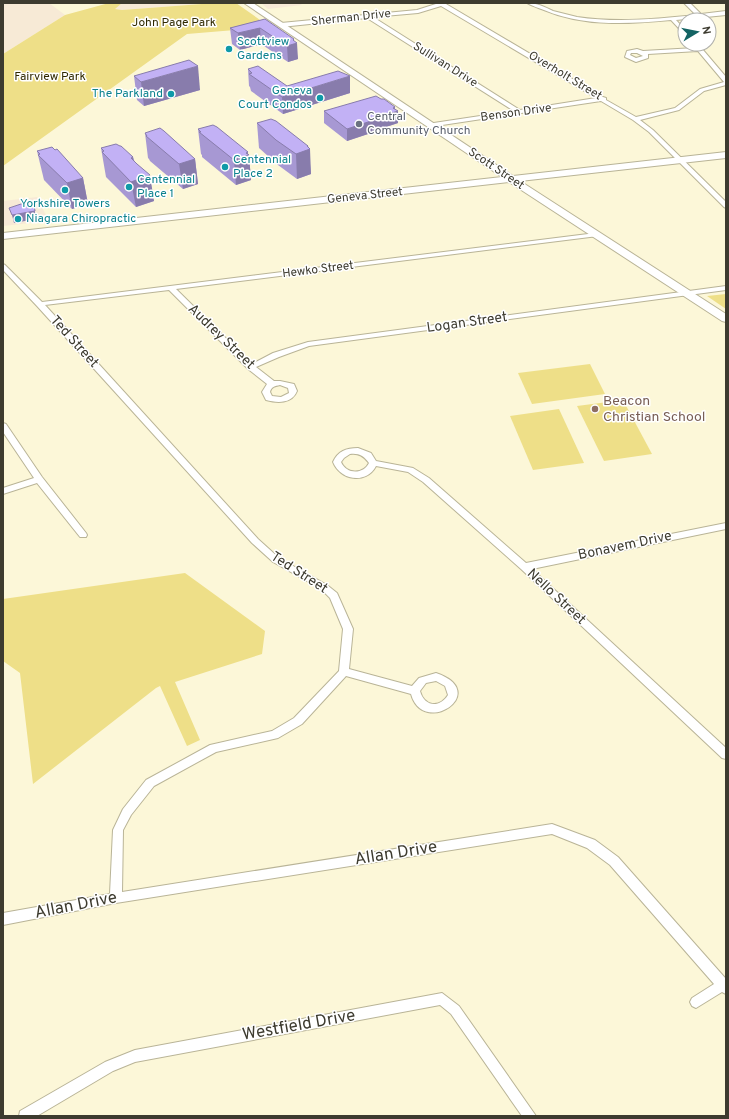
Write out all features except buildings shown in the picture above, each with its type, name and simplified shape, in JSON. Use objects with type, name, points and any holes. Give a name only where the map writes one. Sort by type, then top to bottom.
[{"type":"main road","name":"Scott Street","points":[[248,3],[510,180],[726,319]]},
{"type":"main road","name":"Geneva Street","points":[[3,236],[726,155]]},
{"type":"street","name":"Sherman Drive","points":[[281,25],[418,11],[443,3]]},
{"type":"street","name":"Overholt Street","points":[[443,3],[635,119],[651,131],[726,206]]},
{"type":"street","points":[[530,3],[554,13],[599,22],[677,18]]},
{"type":"street","points":[[687,3],[696,12]]},
{"type":"street","name":"Sullivan Drive","points":[[369,17],[520,112]]},
{"type":"street","points":[[672,18],[677,24]]},
{"type":"street","points":[[643,53],[677,49]]},
{"type":"street","points":[[635,119],[677,110],[702,90],[726,82],[702,52]]},
{"type":"street","name":"Benson Drive","points":[[429,125],[604,99]]},
{"type":"street","name":"Hewko Street","points":[[40,304],[596,235]]},
{"type":"street","name":"Ted Street","points":[[3,266],[40,304],[255,541],[276,560],[324,587],[334,596],[348,629],[344,672]]},
{"type":"street","name":"Audrey Street","points":[[171,288],[250,367],[272,384]]},
{"type":"street","name":"Logan Street","points":[[250,367],[276,355],[308,344],[726,288]]},
{"type":"street","points":[[3,426],[39,478],[83,535]]},
{"type":"street","name":"Nello Street","points":[[373,463],[410,470],[426,480],[524,567],[726,755]]},
{"type":"street","points":[[3,491],[39,478]]},
{"type":"street","name":"Bonavem Drive","points":[[524,567],[726,526]]},
{"type":"street","points":[[116,898],[118,830],[127,812],[150,783],[214,748],[274,735],[298,721],[344,672],[415,691]]},
{"type":"street","name":"Allan Drive","points":[[3,919],[116,898],[552,829],[591,844],[614,861],[725,986]]},
{"type":"street","points":[[696,1002],[725,986]]},
{"type":"street","name":"Westfield Drive","points":[[25,1116],[109,1066],[135,1056],[442,999],[455,1010],[530,1116]]},
{"type":"shaded area","points":[[3,3],[49,3],[65,15],[3,54]]},
{"type":"shaded area","points":[[122,3],[215,3],[122,10],[114,9]]},
{"type":"shaded area","points":[[261,3],[299,3],[302,5],[268,9]]},
{"type":"shaded area","points":[[37,197],[49,221],[3,226],[3,201]]},
{"type":"green space","name":"Fairview Park","points":[[109,3],[122,3],[115,9],[122,10],[215,3],[236,3],[270,27],[187,34],[3,166],[3,54],[65,15]]},
{"type":"green space","points":[[726,294],[726,309],[707,296]]},
{"type":"green space","points":[[590,364],[605,394],[532,404],[518,373]]},
{"type":"green space","points":[[623,400],[652,454],[604,461],[577,406]]},
{"type":"green space","points":[[559,409],[584,463],[533,470],[510,416]]},
{"type":"green space","points":[[185,573],[265,631],[262,654],[175,682],[200,740],[187,746],[160,686],[33,784],[20,673],[3,661],[3,599]]},
{"type":"place","name":"Scottview Gardens","points":[[229,49]]},
{"type":"place","name":"The Parkland","points":[[171,94]]},
{"type":"place","name":"Geneva Court Condos","points":[[320,98]]},
{"type":"place","name":"Central Community Church","points":[[359,124]]},
{"type":"place","name":"Centennial Place 2","points":[[225,167]]},
{"type":"place","name":"Centennial Place 1","points":[[129,187]]},
{"type":"place","name":"Yorkshire Towers","points":[[65,190]]},
{"type":"place","name":"Niagara Chiropractic","points":[[18,219]]},
{"type":"place","name":"Beacon Christian School","points":[[595,409]]},
{"type":"park label","name":"John Page Park","points":[[174,23]]}]
